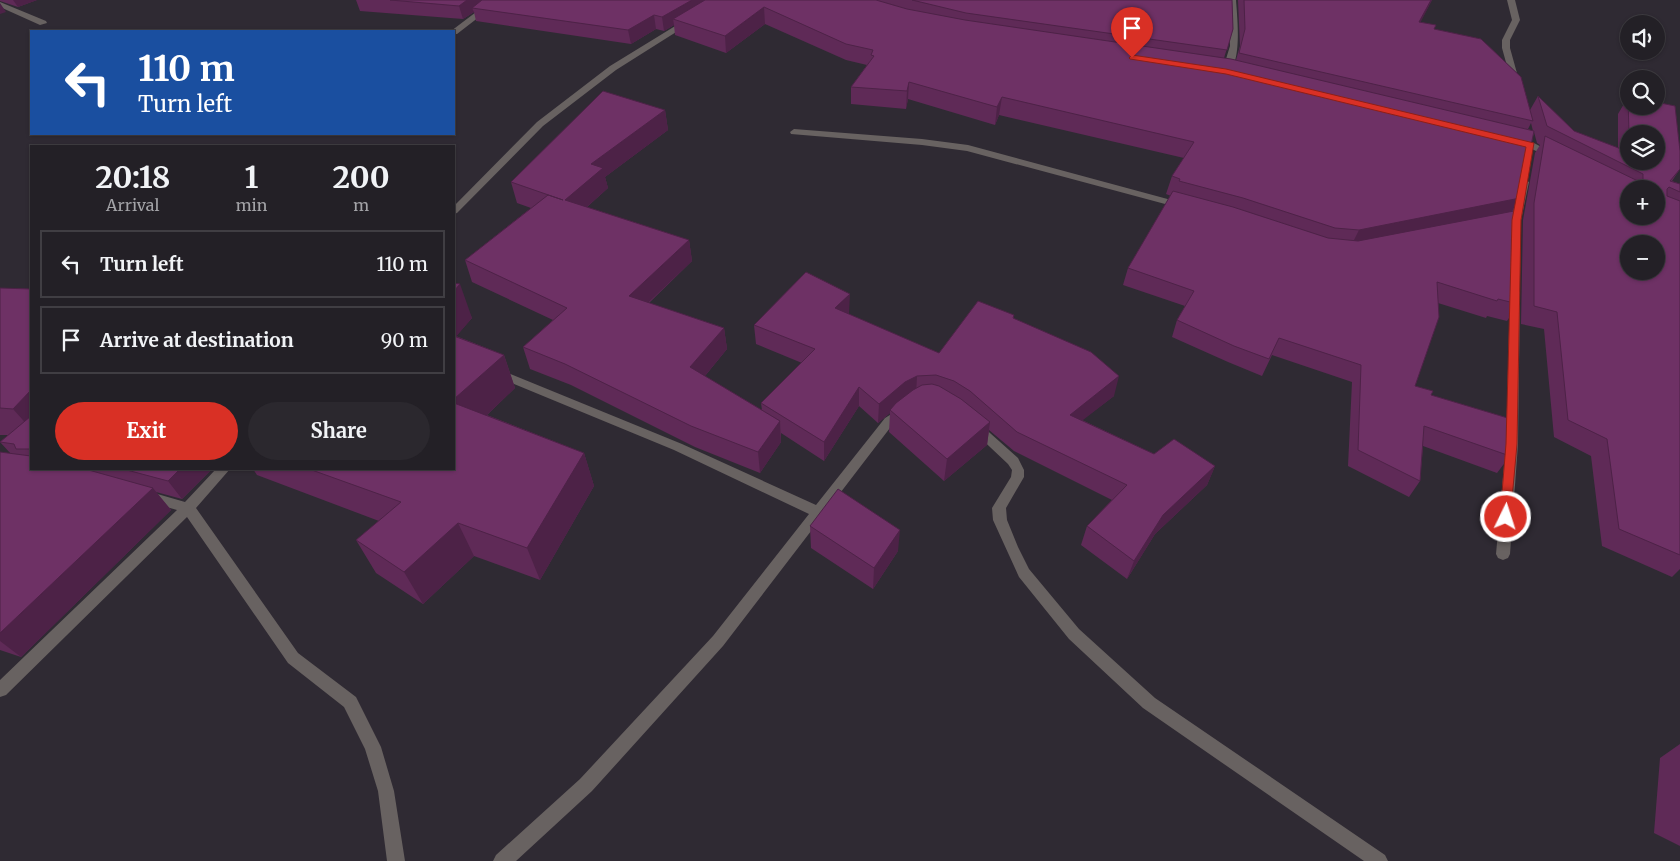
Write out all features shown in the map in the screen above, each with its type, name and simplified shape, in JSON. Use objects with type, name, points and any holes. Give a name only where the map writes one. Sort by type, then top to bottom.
[{"type":"street","points":[[455,31],[497,0]]},
{"type":"street","points":[[1226,72],[1233,58],[1235,45],[1232,0]]},
{"type":"street","points":[[1511,0],[1516,20],[1506,40],[1506,48],[1519,94]]},
{"type":"street","points":[[0,4],[43,23]]},
{"type":"street","points":[[455,210],[540,124],[613,68],[693,20]]},
{"type":"street","points":[[1216,70],[1236,74]]},
{"type":"street","points":[[794,132],[922,142],[968,148],[1196,210]]},
{"type":"street","points":[[1512,141],[1529,145],[1557,159]]},
{"type":"street","points":[[1497,224],[1516,225],[1526,172]]},
{"type":"street","points":[[1503,554],[1512,444],[1515,278]]},
{"type":"street","points":[[482,368],[678,447],[817,512]]},
{"type":"street","points":[[502,861],[586,785],[718,641],[889,421],[914,403]]},
{"type":"street","points":[[968,420],[1014,461],[1017,477],[999,508],[1000,520],[1024,573],[1074,634],[1108,667],[1150,703],[1379,861]]},
{"type":"street","points":[[0,690],[188,508],[223,470]]},
{"type":"street","points":[[132,492],[188,508],[293,658],[350,702],[373,747],[386,791],[396,861]]},
{"type":"building","points":[[390,0],[467,0],[459,6]]},
{"type":"building","points":[[482,0],[692,0],[662,17],[654,15],[628,30],[472,8]]},
{"type":"building","points":[[705,0],[876,0],[907,9],[965,20],[1231,59],[1534,131],[1520,198],[1359,230],[1335,228],[1243,198],[1179,181],[1180,179],[1172,176],[1194,142],[1002,97],[997,107],[909,82],[907,91],[851,87],[874,56],[871,55],[873,50],[846,44],[764,7],[725,36],[673,19]]},
{"type":"building","points":[[912,0],[1232,0],[1233,29],[1227,50],[966,13]]},
{"type":"building","points":[[1244,0],[1431,0],[1419,22],[1436,25],[1434,29],[1481,39],[1521,77],[1533,121],[1239,53],[1245,29]]},
{"type":"building","points":[[603,91],[665,110],[591,164],[603,168],[565,200],[689,240],[629,296],[724,328],[690,367],[780,421],[758,452],[691,426],[565,364],[523,347],[567,308],[465,260],[548,195],[563,200],[511,182]]},
{"type":"building","points":[[1538,96],[1574,131],[1620,149],[1620,162],[1547,126]]},
{"type":"building","points":[[1665,104],[1675,106],[1680,169],[1670,181],[1680,184],[1680,192],[1669,187],[1667,189],[1667,196],[1680,201],[1680,555],[1619,529],[1607,439],[1568,420],[1557,312],[1534,306],[1534,203],[1545,136],[1636,180],[1620,180],[1620,225],[1665,225],[1665,180],[1643,180],[1643,174],[1635,170],[1665,170],[1665,125],[1629,125],[1628,115],[1665,115]]},
{"type":"building","points":[[1173,191],[1233,207],[1328,238],[1358,241],[1519,210],[1518,304],[1498,299],[1497,301],[1437,282],[1439,317],[1415,386],[1433,391],[1431,395],[1511,419],[1510,456],[1424,426],[1420,481],[1358,450],[1361,365],[1279,338],[1269,359],[1234,346],[1177,320],[1194,291],[1128,268]]},
{"type":"building","points":[[806,272],[850,294],[835,308],[939,353],[978,301],[1014,315],[1013,318],[1091,352],[1119,376],[1070,415],[1154,454],[1174,439],[1215,466],[1163,515],[1134,561],[1087,526],[1127,485],[1017,432],[970,391],[954,381],[936,375],[917,376],[905,382],[879,404],[859,387],[824,442],[761,403],[815,349],[754,325]]},
{"type":"building","points":[[455,283],[460,284],[455,290]]},
{"type":"building","points":[[0,288],[30,289],[30,391],[13,409],[0,408]]},
{"type":"building","points":[[455,336],[504,355],[455,398]]},
{"type":"building","points":[[932,384],[961,399],[990,422],[947,459],[890,410],[913,390],[922,385]]},
{"type":"building","points":[[455,403],[584,453],[527,548],[458,523],[404,572],[356,540],[401,502],[312,470],[455,470]]},
{"type":"building","points":[[30,417],[30,449],[16,449],[14,444],[0,442]]},
{"type":"building","points":[[0,452],[30,456],[30,470],[89,470],[153,488],[0,633]]},
{"type":"building","points":[[127,470],[179,470],[168,481]]},
{"type":"building","points":[[838,489],[900,530],[874,568],[810,526]]},
{"type":"route","points":[[1132,58],[1226,72],[1531,145],[1516,220],[1512,444],[1506,517]]}]
